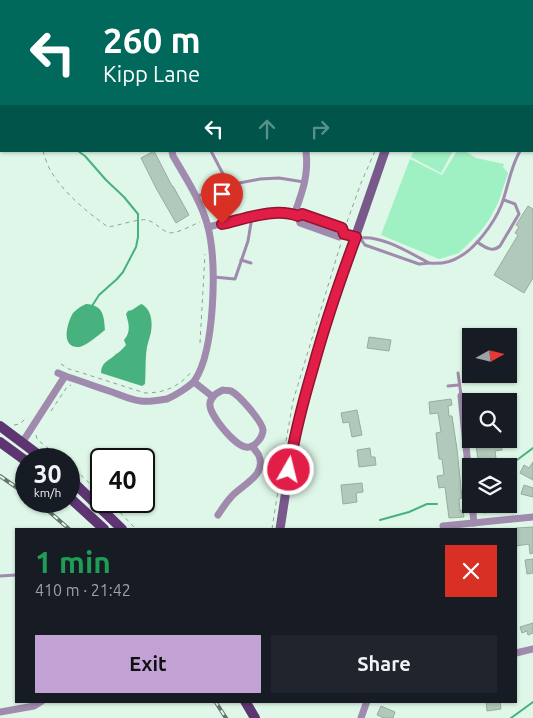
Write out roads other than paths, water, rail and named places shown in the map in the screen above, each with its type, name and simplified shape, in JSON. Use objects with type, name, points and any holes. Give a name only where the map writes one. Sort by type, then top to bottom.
[{"type":"main road","points":[[5,425],[29,448]]},
{"type":"main road","points":[[0,442],[15,453]]},
{"type":"main road","points":[[80,489],[121,528]]},
{"type":"main road","points":[[80,507],[103,528]]},
{"type":"main road","points":[[246,703],[254,718]]},
{"type":"street","points":[[22,443],[61,375],[142,402],[167,399],[184,389],[194,382],[203,366],[209,342],[213,258],[208,226],[196,197],[172,152]]},
{"type":"street","points":[[306,152],[308,167],[296,215],[300,223],[339,237],[344,234],[358,238]]},
{"type":"street","points":[[280,528],[296,426],[339,284],[358,238],[385,152]]},
{"type":"street","points":[[208,226],[277,213],[296,215]]},
{"type":"street","points":[[194,382],[213,397]]},
{"type":"street","points":[[223,390],[230,391],[236,395],[260,422],[263,431],[258,441],[247,448],[240,445],[221,426],[210,410],[210,403],[213,397],[223,390]]},
{"type":"street","points":[[461,396],[467,458]]},
{"type":"street","points":[[218,515],[232,496],[256,476],[259,471],[259,456],[252,446]]},
{"type":"street","points":[[473,513],[474,524]]},
{"type":"street","points":[[443,526],[533,517]]},
{"type":"street","points":[[517,653],[533,649]]},
{"type":"street","points":[[0,712],[34,706],[39,703]]},
{"type":"street","points":[[361,718],[366,703]]},
{"type":"lane","points":[[212,152],[224,176],[231,184]]},
{"type":"lane","points":[[358,238],[364,245],[419,264],[438,264],[460,257],[477,242],[492,223],[500,208],[515,160],[519,152]]},
{"type":"lane","points":[[196,197],[219,187],[260,179],[279,178],[305,182]]},
{"type":"lane","points":[[477,242],[492,250],[500,246],[518,214],[516,204],[503,200]]},
{"type":"lane","points":[[213,277],[235,280],[248,241],[252,217]]},
{"type":"lane","points":[[358,238],[367,237],[398,246],[429,263]]},
{"type":"lane","points":[[242,260],[251,263]]},
{"type":"lane","points":[[458,373],[461,396]]},
{"type":"lane","points":[[448,386],[459,385]]},
{"type":"lane","points":[[0,576],[15,575]]},
{"type":"waterway","points":[[79,152],[124,197],[138,214],[136,247],[123,272],[99,295],[92,306]]},
{"type":"waterway","points":[[517,460],[533,448]]},
{"type":"waterway","points":[[380,520],[409,512],[427,504],[437,504]]},
{"type":"waterway","points":[[511,718],[533,702]]},
{"type":"railway","points":[[0,476],[15,486]]},
{"type":"railway","points":[[51,513],[68,528]]},
{"type":"railway","points":[[216,703],[226,718]]}]
